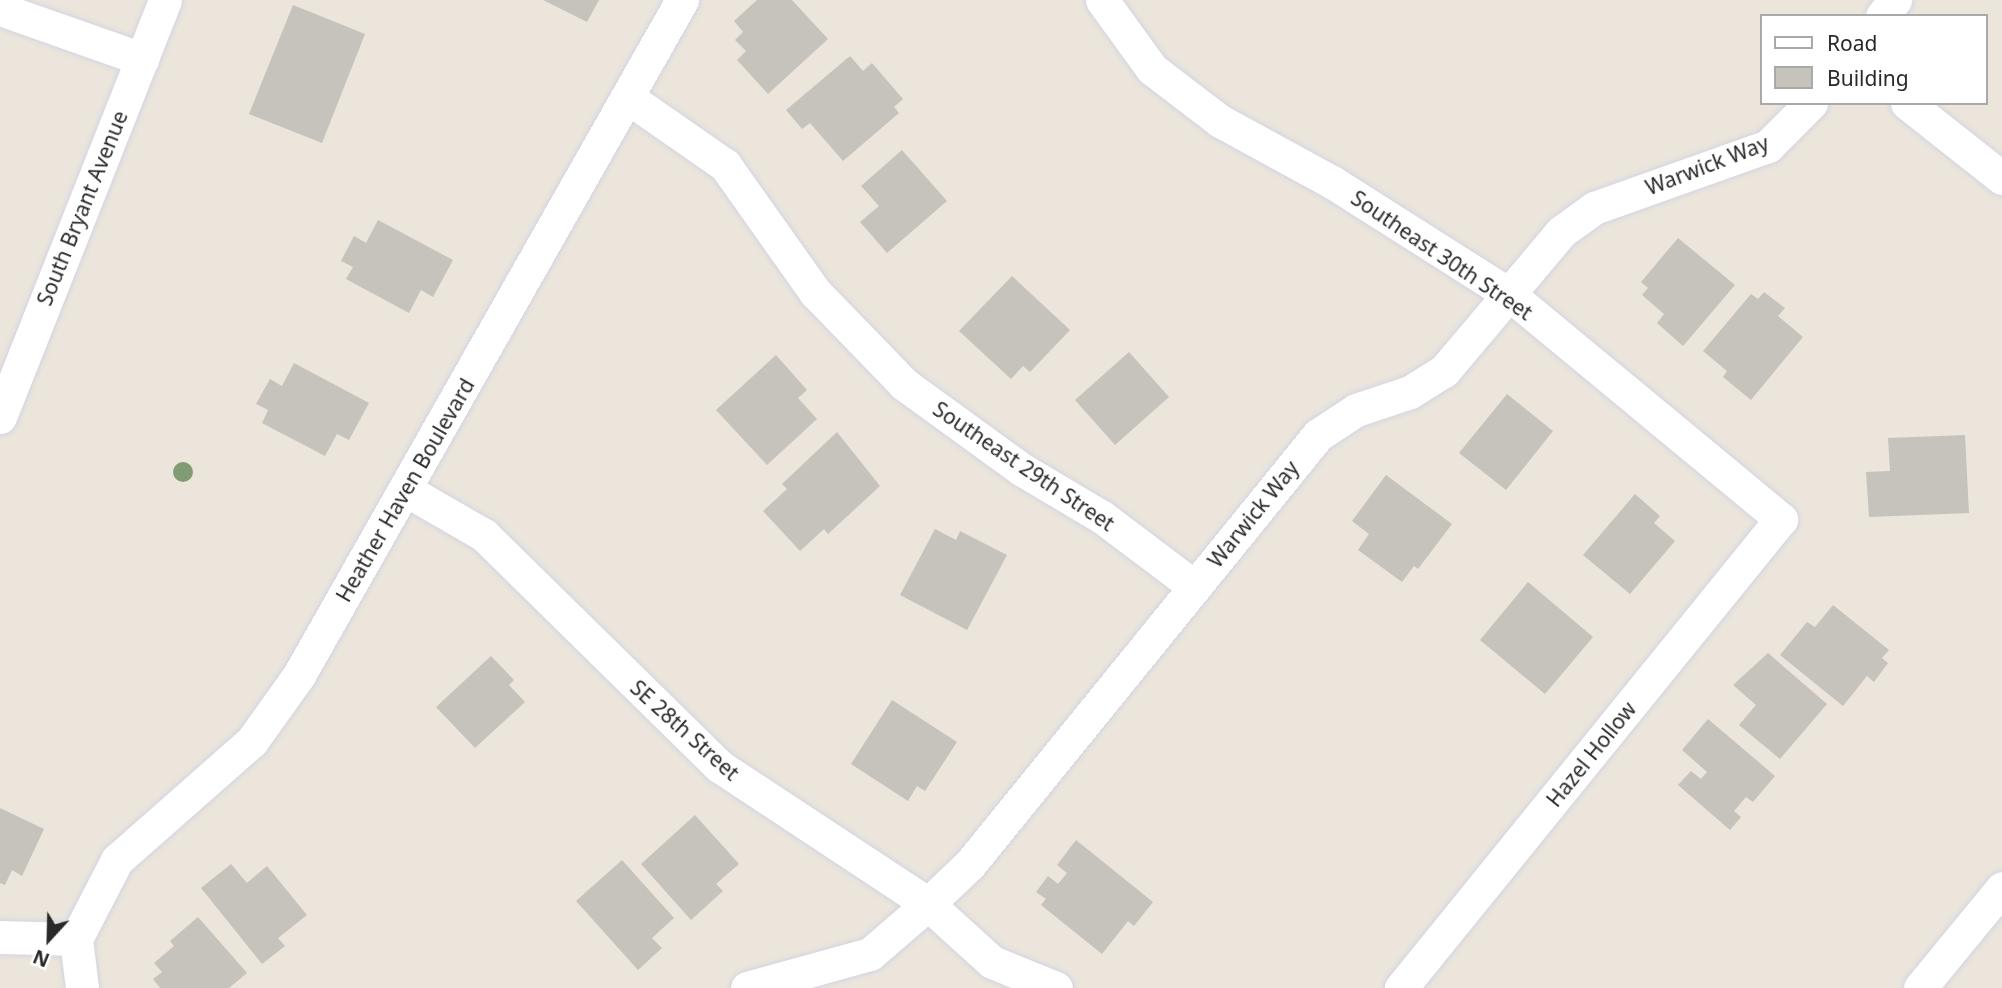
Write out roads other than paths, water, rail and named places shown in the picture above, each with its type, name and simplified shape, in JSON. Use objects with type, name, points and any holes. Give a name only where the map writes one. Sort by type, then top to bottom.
[{"type":"street","name":"South Bryant Avenue","points":[[0,416],[165,0]]},
{"type":"street","name":"Heather Haven Boulevard","points":[[76,939],[117,860],[253,741],[299,675],[629,99],[682,0]]},
{"type":"street","name":"Southeast 30th Street","points":[[1102,0],[1152,69],[1220,121],[1332,182],[1510,295],[1781,519]]},
{"type":"street","points":[[1884,14],[1895,0]]},
{"type":"street","points":[[0,9],[142,59]]},
{"type":"street","name":"Southeast 29th Street","points":[[629,99],[725,164],[815,292],[904,384],[1021,469],[1102,517],[1195,587]]},
{"type":"street","name":"Warwick Way","points":[[747,988],[870,954],[928,904],[970,863],[1318,435],[1356,410],[1410,392],[1444,371],[1561,232],[1594,208],[1768,146],[1809,105]]},
{"type":"street","points":[[1910,105],[2002,178]]},
{"type":"street","name":"SE 28th Street","points":[[406,490],[484,535],[719,766],[928,904],[992,962],[1056,988]]},
{"type":"street","name":"Hazel Hollow","points":[[1401,988],[1781,519]]},
{"type":"street","points":[[1920,988],[2002,888]]},
{"type":"street","points":[[0,937],[76,939],[82,988]]}]
